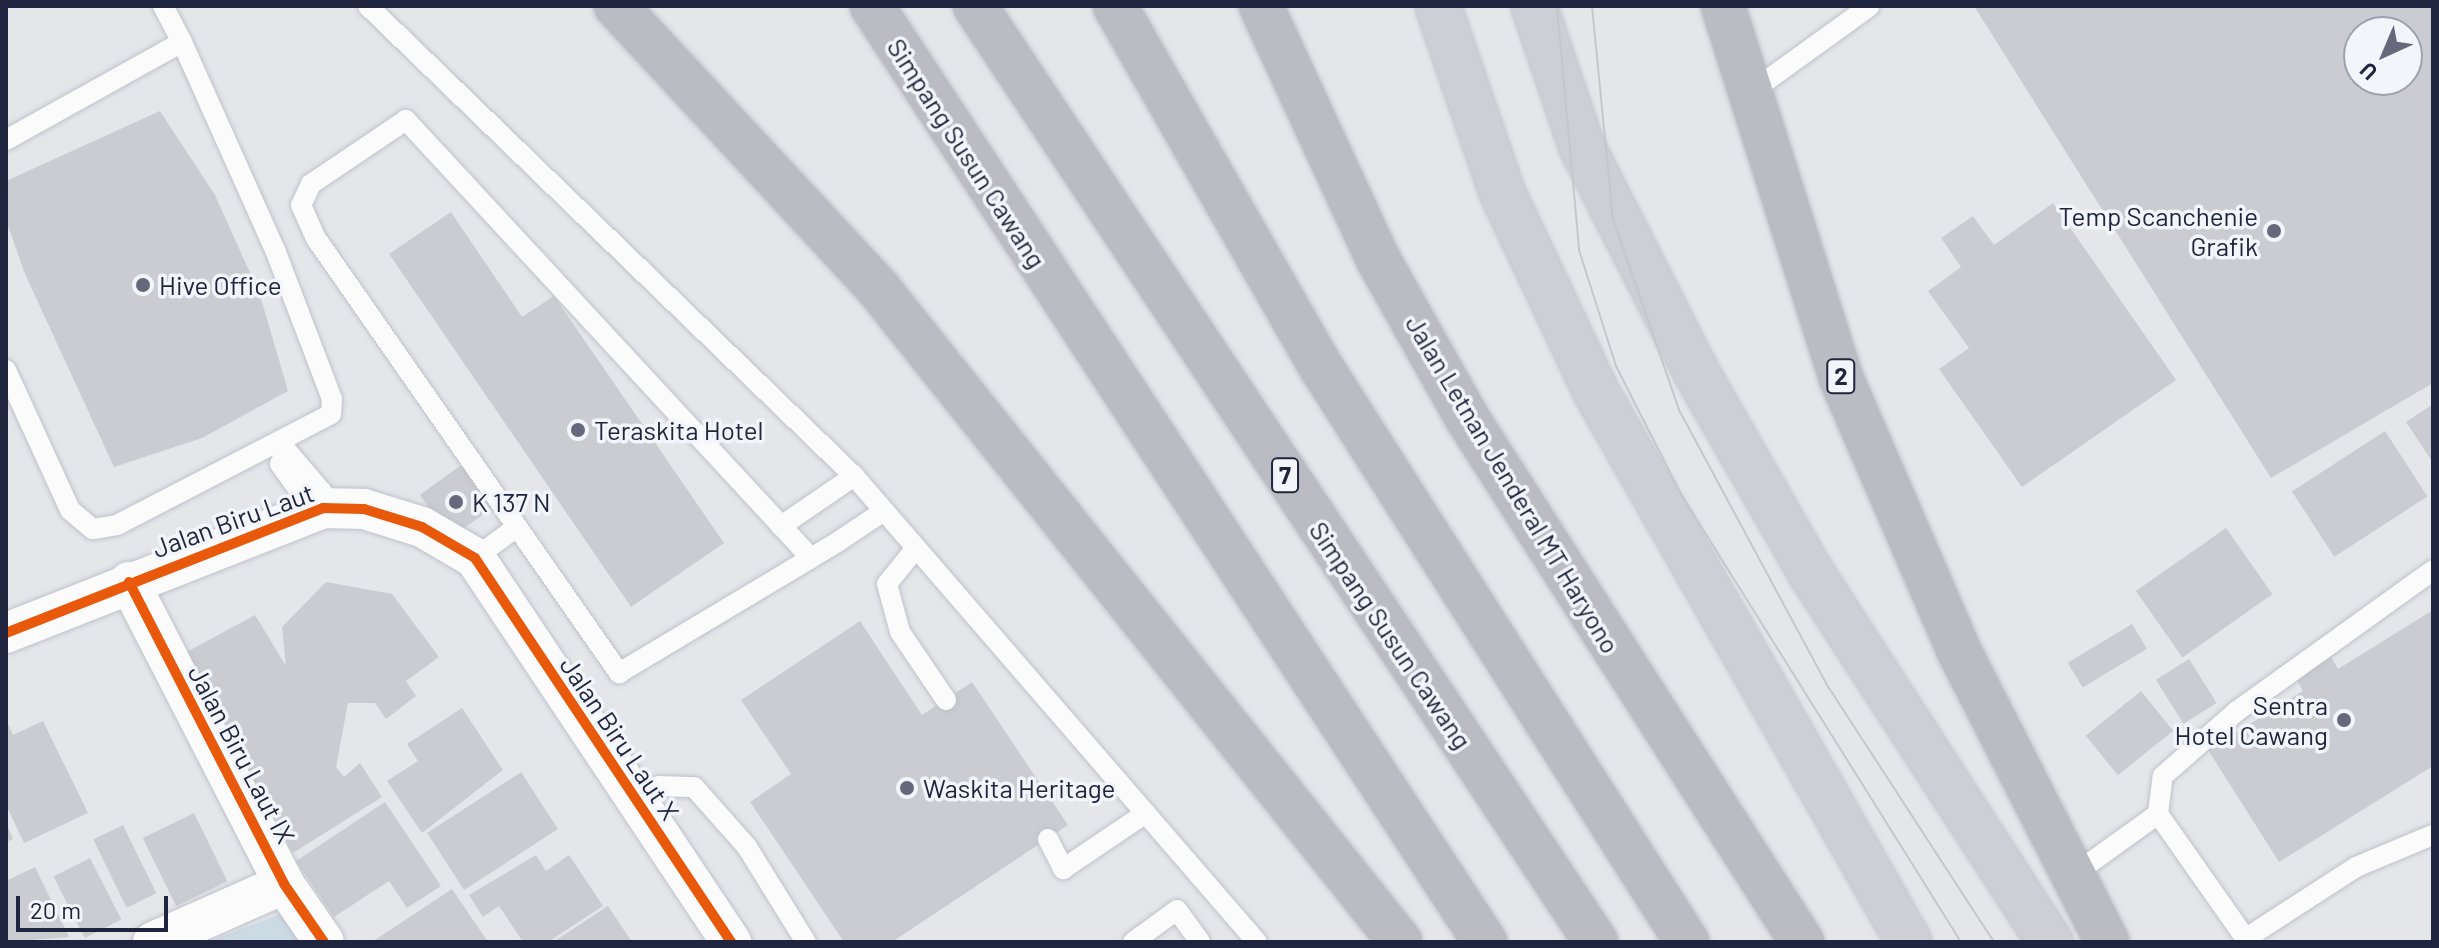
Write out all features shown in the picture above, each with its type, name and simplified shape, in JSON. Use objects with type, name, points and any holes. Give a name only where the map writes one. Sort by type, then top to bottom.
[{"type":"highway","points":[[616,6],[877,287],[1400,942]]},
{"type":"highway","name":"Simpang Susun Cawang","points":[[872,6],[1485,942]]},
{"type":"highway","name":"Simpang Susun Cawang","points":[[975,6],[1596,942]]},
{"type":"highway","points":[[1115,6],[1305,341],[1687,942]]},
{"type":"highway","name":"Jalan Letnan Jenderal MT Haryono","points":[[1261,6],[1423,340],[1657,717],[1802,942]]},
{"type":"highway","name":"2","points":[[1723,6],[1748,94],[1859,420],[1958,649],[2107,942]]},
{"type":"main road","points":[[1438,6],[1502,192],[1595,390],[1909,942]]},
{"type":"main road","points":[[1534,6],[1582,147],[1696,372],[1811,573],[2050,942]]},
{"type":"street","name":"Jalan Biru Laut","points":[[6,633],[321,505],[384,514],[475,558]]},
{"type":"street","name":"Jalan Biru Laut X","points":[[475,558],[731,942]]},
{"type":"street","name":"Jalan Biru Laut IX","points":[[129,582],[284,884],[324,942]]},
{"type":"street","points":[[153,942],[284,884]]},
{"type":"lane","points":[[6,370],[70,510],[93,529],[117,525],[283,448],[331,414],[332,399],[182,42],[163,6]]},
{"type":"lane","points":[[368,6],[854,476],[1257,942]]},
{"type":"lane","points":[[1748,94],[1870,6]]},
{"type":"lane","points":[[6,140],[182,42]]},
{"type":"lane","points":[[811,558],[406,120],[311,184],[301,205],[315,237],[514,529],[619,673],[811,558],[884,511]]},
{"type":"lane","points":[[283,448],[280,464],[305,499],[321,505]]},
{"type":"lane","points":[[781,526],[854,476]]},
{"type":"lane","points":[[475,558],[514,529]]},
{"type":"lane","points":[[916,548],[887,584],[900,632],[946,700]]},
{"type":"lane","points":[[2433,570],[2183,757],[2163,776],[2158,814],[2248,940],[2356,867],[2433,835]]},
{"type":"lane","points":[[1657,717],[1727,797],[1821,942]]},
{"type":"lane","points":[[635,799],[659,786],[694,787],[747,847],[806,942]]},
{"type":"lane","points":[[1048,839],[1063,869],[1146,813]]},
{"type":"lane","points":[[2073,875],[2158,814]]},
{"type":"lane","points":[[1133,942],[1177,910],[1200,942]]},
{"type":"shaded area","points":[[288,911],[309,942],[208,942]]},
{"type":"building","name":"Temp Scanchenie Grafik","points":[[1974,6],[2433,6],[2433,383],[2271,478]]},
{"type":"building","name":"Hive Office","points":[[160,111],[215,195],[260,295],[288,391],[202,438],[114,467],[25,274],[6,220],[6,181]]},
{"type":"building","points":[[2053,203],[2176,380],[2022,487],[1939,369],[1969,348],[1928,291],[1961,267],[1941,238],[1973,216],[1994,245]]},
{"type":"building","name":"Teraskita Hotel","points":[[451,212],[522,317],[554,296],[724,543],[631,607],[389,254]]},
{"type":"building","points":[[2433,404],[2433,463],[2406,422]]},
{"type":"building","points":[[2385,431],[2427,496],[2334,557],[2292,491]]},
{"type":"building","name":"K 137 N","points":[[461,465],[492,508],[451,538],[420,495]]},
{"type":"building","points":[[2226,528],[2272,594],[2182,657],[2136,591]]},
{"type":"building","points":[[326,582],[392,594],[439,657],[406,681],[416,696],[386,719],[375,703],[348,703],[336,767],[344,777],[360,763],[382,797],[293,853],[183,654],[255,615],[286,666],[282,627]]},
{"type":"building","name":"Sentra Hotel Cawang","points":[[2433,610],[2433,766],[2279,862],[2208,750],[2303,691],[2296,679],[2331,657],[2338,669]]},
{"type":"building","name":"Waskita Heritage","points":[[860,621],[922,715],[972,682],[1068,825],[892,942],[844,942],[750,802],[791,774],[741,700]]},
{"type":"building","points":[[2132,624],[2147,649],[2083,687],[2068,663]]},
{"type":"building","points":[[2189,659],[2217,703],[2183,724],[2156,680]]},
{"type":"building","points":[[2141,691],[2173,731],[2118,775],[2086,736]]},
{"type":"building","points":[[462,708],[503,770],[422,833],[387,781],[418,761],[407,744]]},
{"type":"building","points":[[6,719],[13,735],[43,721],[88,813],[24,843],[6,805]]},
{"type":"building","points":[[521,772],[558,829],[464,890],[427,833]]},
{"type":"building","points":[[385,802],[441,886],[407,908],[389,881],[334,917],[296,861]]},
{"type":"building","points":[[194,813],[227,881],[176,906],[143,838]]},
{"type":"building","points":[[6,823],[13,839],[6,842]]},
{"type":"building","points":[[123,825],[156,893],[127,908],[93,839]]},
{"type":"building","points":[[536,855],[546,871],[569,855],[603,906],[548,942],[523,942],[499,906],[483,917],[469,895]]},
{"type":"building","points":[[90,858],[121,919],[85,938],[53,877]]},
{"type":"building","points":[[35,867],[69,937],[6,942],[6,881]]},
{"type":"building","points":[[452,889],[488,942],[372,942]]},
{"type":"building","points":[[608,906],[632,942],[553,942]]},
{"type":"tram line","points":[[1557,6],[1579,250],[1616,366],[1682,496],[1961,942]]},
{"type":"tram line","points":[[1592,6],[1613,219],[1679,410],[1829,688],[1994,942]]},
{"type":"cycle path","points":[[6,633],[323,508],[364,509],[422,527],[475,558],[731,942]]},
{"type":"cycle path","points":[[129,582],[284,884],[324,942]]},
{"type":"place","name":"Temp Scanchenie Grafik","points":[[2274,231]]},
{"type":"place","name":"Hive Office","points":[[143,285]]},
{"type":"place","name":"Teraskita Hotel","points":[[578,430]]},
{"type":"place","name":"K 137 N","points":[[456,502]]},
{"type":"place","name":"Sentra Hotel Cawang","points":[[2344,720]]},
{"type":"place","name":"Waskita Heritage","points":[[907,788]]}]
